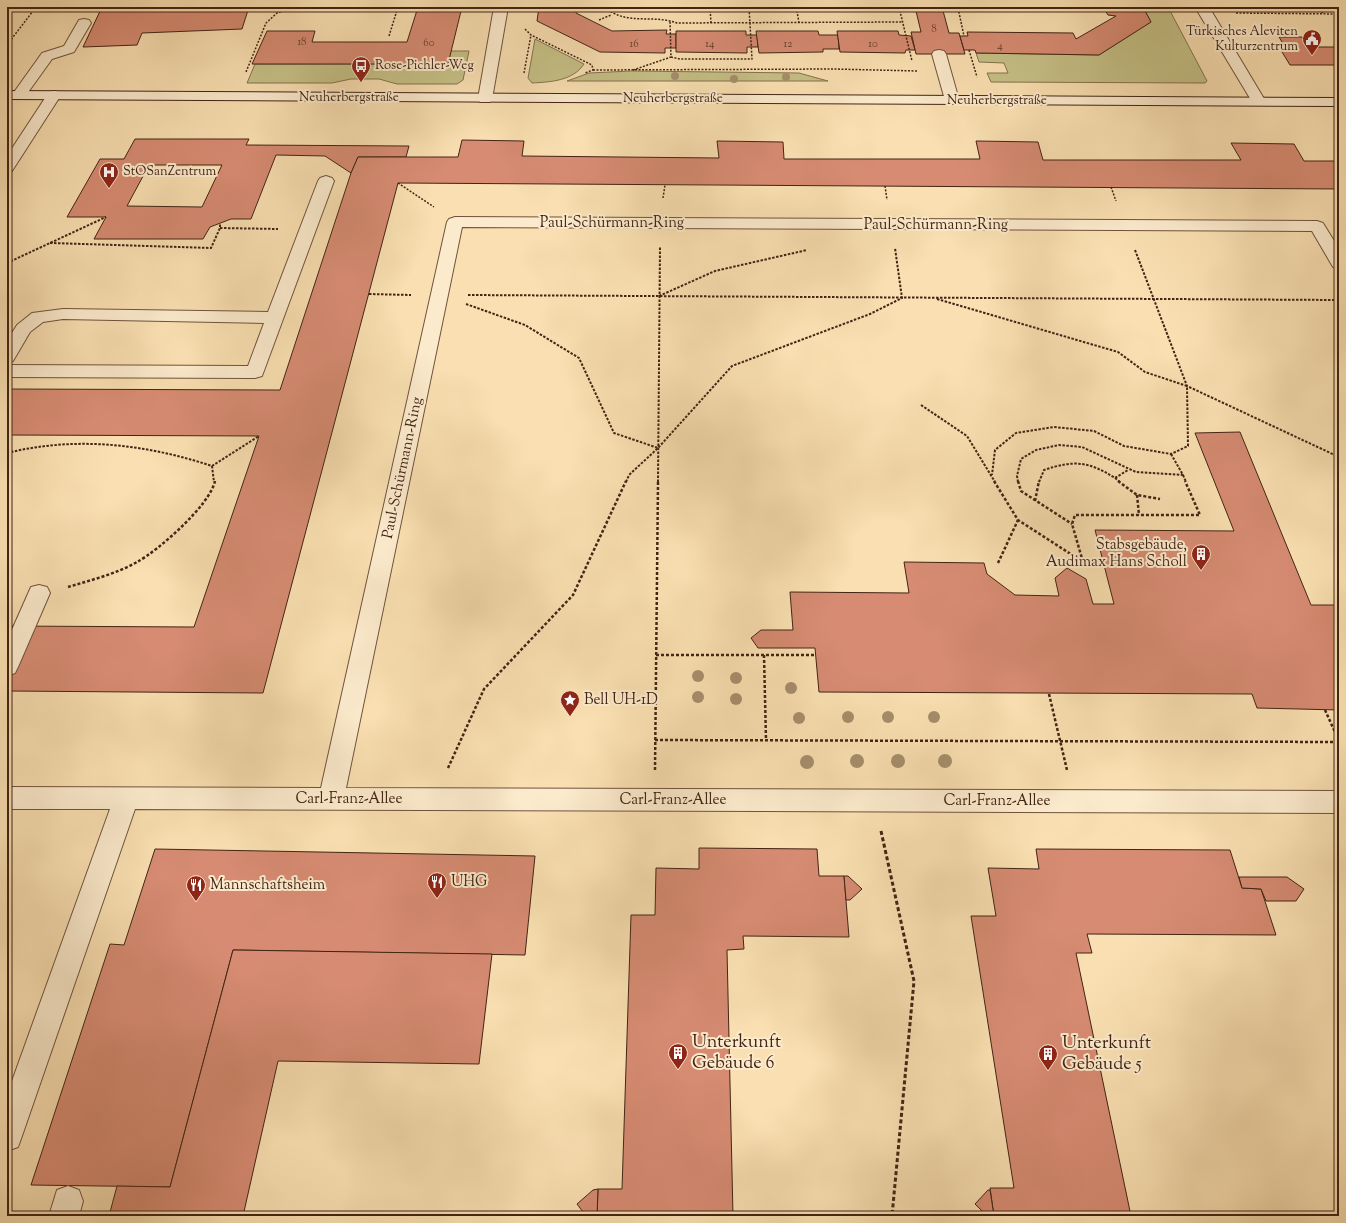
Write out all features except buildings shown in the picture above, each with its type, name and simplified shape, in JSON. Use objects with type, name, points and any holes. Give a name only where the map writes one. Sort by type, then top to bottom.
[{"type":"main road","points":[[485,99],[501,7]]},
{"type":"main road","points":[[1204,10],[1259,102]]},
{"type":"main road","points":[[13,95],[47,56],[69,49],[84,23]]},
{"type":"main road","points":[[939,54],[952,100]]},
{"type":"main road","name":"Neuherbergstraße","points":[[13,95],[485,99],[1339,102]]},
{"type":"main road","points":[[7,168],[54,96]]},
{"type":"main road","points":[[7,371],[255,372],[326,181]]},
{"type":"main road","name":"Paul-Schürmann-Ring","points":[[331,799],[455,222],[1317,226],[1339,263]]},
{"type":"main road","points":[[282,251],[300,251]]},
{"type":"main road","points":[[7,357],[22,329],[38,318],[62,314],[276,318]]},
{"type":"main road","points":[[7,667],[39,593]]},
{"type":"main road","name":"Carl-Franz-Allee","points":[[7,798],[1339,802]]},
{"type":"main road","points":[[7,1136],[126,799]]},
{"type":"path","points":[[7,45],[36,7]]},
{"type":"path","points":[[236,97],[266,23],[277,13],[294,7]]},
{"type":"path","points":[[389,36],[398,7]]},
{"type":"path","points":[[605,7],[611,15]]},
{"type":"path","points":[[710,7],[711,23]]},
{"type":"path","points":[[633,71],[639,66],[665,61],[671,57],[680,59],[752,59],[749,7]]},
{"type":"path","points":[[799,22],[797,11],[804,7]]},
{"type":"path","points":[[599,20],[611,15],[627,19],[662,18],[677,23],[902,22],[899,7]]},
{"type":"path","points":[[961,7],[958,8],[964,36]]},
{"type":"path","points":[[1322,14],[1324,7]]},
{"type":"path","points":[[1204,10],[1339,14]]},
{"type":"path","points":[[670,21],[671,57]]},
{"type":"path","points":[[522,27],[532,35],[592,65],[593,70]]},
{"type":"path","points":[[523,78],[532,35]]},
{"type":"path","points":[[555,99],[561,84],[593,70],[976,71]]},
{"type":"path","points":[[398,183],[455,222]]},
{"type":"path","points":[[654,800],[660,223],[665,185]]},
{"type":"path","points":[[992,475],[995,450],[1016,433],[1054,427],[1094,431],[1124,446],[1171,454],[1188,446],[1187,386],[1111,188]]},
{"type":"path","points":[[7,263],[106,217]]},
{"type":"path","points":[[50,243],[212,248],[220,228],[220,222]]},
{"type":"path","points":[[892,224],[902,298]]},
{"type":"path","points":[[659,296],[715,270],[811,249]]},
{"type":"path","points":[[369,294],[1339,300]]},
{"type":"path","points":[[440,295],[525,325],[579,358],[614,433],[658,448]]},
{"type":"path","points":[[435,799],[484,689],[573,595],[629,475],[658,448],[732,366],[870,314],[902,298]]},
{"type":"path","points":[[932,298],[1118,352],[1145,372],[1187,386],[1339,457]]},
{"type":"path","points":[[921,405],[967,436],[1018,520],[1083,562],[1072,524],[1075,515],[1200,515],[1183,475],[1171,454]]},
{"type":"path","points":[[212,466],[259,436]]},
{"type":"path","points":[[7,454],[30,448],[72,444],[114,444],[188,457],[212,466],[216,475],[212,490],[191,516],[170,537],[138,561],[103,576],[67,587],[39,593]]},
{"type":"path","points":[[1072,524],[1021,491],[1017,476],[1021,459],[1036,450],[1059,445],[1082,447],[1103,455],[1128,470],[1136,472],[1183,475]]},
{"type":"path","points":[[1035,501],[1038,484],[1044,470],[1064,463],[1085,463],[1104,471],[1137,495],[1160,499]]},
{"type":"path","points":[[1115,478],[1128,470]]},
{"type":"path","points":[[1137,495],[1139,515]]},
{"type":"path","points":[[998,563],[1018,520]]},
{"type":"path","points":[[764,654],[766,740]]},
{"type":"path","points":[[656,655],[816,654]]},
{"type":"path","points":[[1049,694],[1074,802]]},
{"type":"path","points":[[655,740],[1339,742],[1325,710]]},
{"type":"path","points":[[875,801],[914,981],[892,1216]]},
{"type":"shaded area","points":[[1143,7],[1168,7],[1207,81],[1205,83],[991,82],[987,73],[1008,73],[1004,63],[979,62],[976,53],[1099,55],[1151,22]]},
{"type":"shaded area","points":[[535,39],[584,64],[574,74],[561,80],[532,83],[528,78]]},
{"type":"shaded area","points":[[451,51],[469,51],[463,80],[457,84],[397,84],[379,79],[351,79],[332,83],[247,83],[255,64],[447,64]]},
{"type":"shaded area","points":[[631,71],[799,73],[828,81],[567,81],[589,73]]},
{"type":"place","name":"Türkisches Aleviten Kulturzentrum","points":[[1312,56]]},
{"type":"place","name":"Rose-Pichler-Weg","points":[[361,83]]},
{"type":"place","name":"StOSanZentrum","points":[[109,189]]},
{"type":"place","name":"Stabsgebäude, Audimax Hans Scholl","points":[[1201,571]]},
{"type":"place","name":"Bell UH-1D","points":[[570,717]]},
{"type":"place","name":"UHG","points":[[437,899]]},
{"type":"place","name":"Mannschaftsheim","points":[[196,902]]},
{"type":"place","name":"Unterkunft Gebäude 6","points":[[678,1070]]},
{"type":"place","name":"Unterkunft Gebäude 5","points":[[1048,1071]]}]
